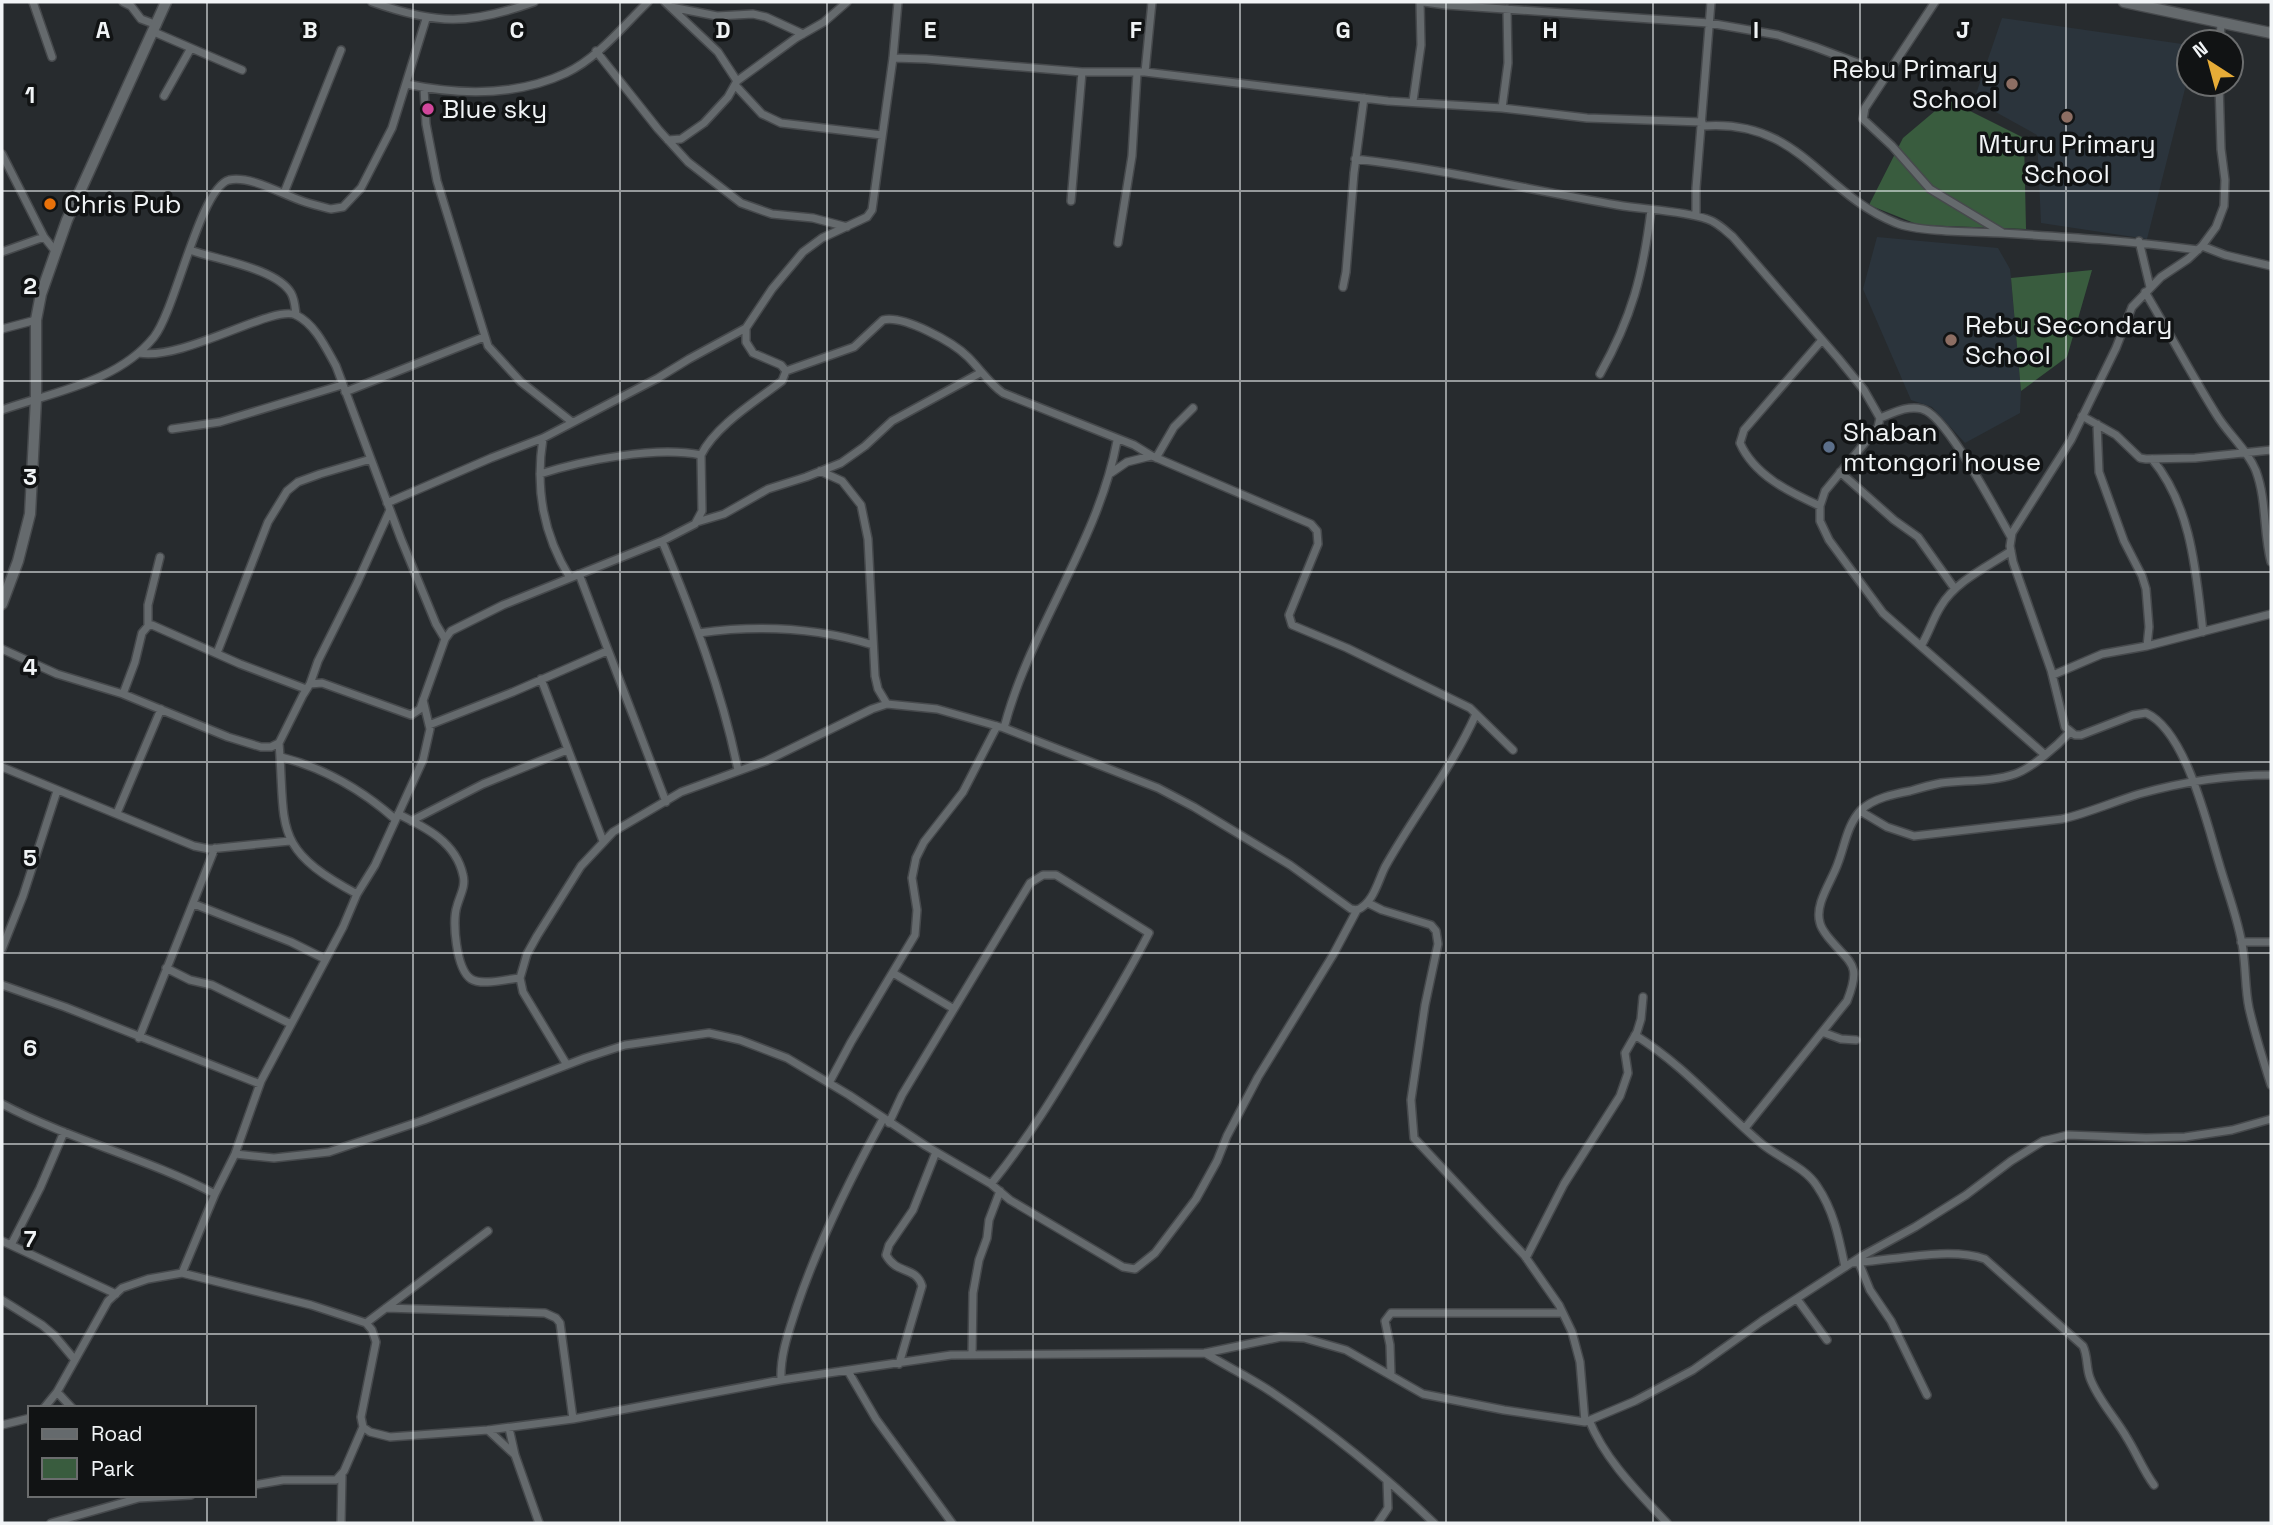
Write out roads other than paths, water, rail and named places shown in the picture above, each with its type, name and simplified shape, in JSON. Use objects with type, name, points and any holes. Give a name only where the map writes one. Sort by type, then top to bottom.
[{"type":"main road","points":[[2,604],[18,561],[30,514],[36,399],[36,320],[47,274],[67,220],[109,124],[166,2]]},
{"type":"main road","points":[[2129,2],[2271,33]]},
{"type":"street","points":[[33,2],[52,57]]},
{"type":"street","points":[[123,2],[131,6],[141,19],[155,29],[242,71]]},
{"type":"street","points":[[372,2],[426,19],[463,19],[500,14],[534,2]]},
{"type":"street","points":[[406,84],[443,92],[478,93],[515,88],[566,73],[596,51],[648,2]]},
{"type":"street","points":[[668,140],[681,139],[704,123],[728,97],[736,83],[803,34],[824,22],[847,2]]},
{"type":"street","points":[[357,894],[308,863],[290,841],[283,814],[279,743],[357,583],[389,506],[491,458],[543,438],[746,328],[772,289],[803,252],[822,238],[867,217],[872,210],[898,2]]},
{"type":"street","points":[[1118,243],[1152,2]]},
{"type":"street","points":[[1413,101],[1421,44],[1422,2],[1709,23],[1778,36],[1887,74]]},
{"type":"street","points":[[1696,216],[1711,2]]},
{"type":"street","points":[[1935,2],[1863,113],[1865,122],[1882,136],[1930,189],[2003,233]]},
{"type":"street","points":[[668,4],[718,16],[753,14],[803,34]]},
{"type":"street","points":[[668,4],[718,52],[736,83],[762,114],[781,124],[882,135]]},
{"type":"street","points":[[1502,108],[1508,63],[1507,9]]},
{"type":"street","points":[[2,410],[87,382],[133,359],[139,353],[155,336],[168,312],[190,250],[214,192],[221,183],[232,179],[331,209],[343,207],[351,200],[361,188],[391,128],[426,19]]},
{"type":"street","points":[[2221,23],[2221,28]]},
{"type":"street","points":[[164,96],[191,48]]},
{"type":"street","points":[[284,193],[341,50]]},
{"type":"street","points":[[596,51],[688,162],[741,203],[772,214],[813,218],[847,227]]},
{"type":"street","points":[[893,58],[1082,72],[1141,73],[1364,98],[1502,108],[1587,118],[1718,124],[1743,128],[1784,142],[1854,199],[1898,224],[2139,241],[2200,248],[2271,266]]},
{"type":"street","points":[[1071,201],[1082,72]]},
{"type":"street","points":[[424,88],[426,124],[437,181],[484,337],[494,355],[521,382],[572,422]]},
{"type":"street","points":[[1343,287],[1355,159],[1364,98]]},
{"type":"street","points":[[2219,98],[2225,180],[2224,206],[2216,227],[2200,248],[2147,289],[2132,307],[2116,348],[2071,440],[2019,519],[2011,538],[2011,551],[2053,675],[2065,727],[2070,732],[2081,735],[2133,715],[2146,713],[2159,721],[2167,731],[2193,781],[2205,812],[2241,942],[2245,988],[2271,1085]]},
{"type":"street","points":[[2,154],[5,170],[44,237],[56,252]]},
{"type":"street","points":[[1355,159],[1445,171],[1480,180],[1651,211],[1696,216],[1710,219],[1733,237],[1864,390],[1880,418],[1878,427],[1825,491],[1819,506],[1820,521],[1829,540],[1883,614],[2044,754]]},
{"type":"street","points":[[1600,374],[1613,352],[1637,294],[1651,211]]},
{"type":"street","points":[[2,252],[44,237]]},
{"type":"street","points":[[2139,241],[2147,289],[2216,414],[2246,453],[2261,489],[2271,562]]},
{"type":"street","points":[[190,250],[275,278],[291,293],[296,315]]},
{"type":"street","points":[[139,353],[160,354],[198,344],[286,312],[309,324],[325,346],[344,388],[444,639]]},
{"type":"street","points":[[696,523],[702,511],[701,456],[709,440],[782,381],[786,371],[854,347],[883,320],[889,318],[919,328],[952,344],[1003,393],[1134,445],[1154,457],[1311,524],[1317,531],[1318,544],[1289,615],[1292,625],[1470,708],[1513,750]]},
{"type":"street","points":[[2,329],[36,320]]},
{"type":"street","points":[[746,328],[746,342],[753,353],[780,365],[786,371]]},
{"type":"street","points":[[172,429],[220,422],[259,409],[344,388],[484,337]]},
{"type":"street","points":[[1819,506],[1771,480],[1745,454],[1740,443],[1744,430],[1822,340]]},
{"type":"street","points":[[148,626],[159,627],[217,653],[308,687],[322,683],[411,715],[420,709],[444,639],[451,631],[503,605],[662,541],[696,523],[724,514],[768,489],[841,463],[892,421],[980,373]]},
{"type":"street","points":[[1111,473],[1127,461],[1154,457],[1174,427],[1193,408]]},
{"type":"street","points":[[1880,418],[1904,409],[1919,408],[1926,409],[1935,416],[1968,461],[2011,538]]},
{"type":"street","points":[[2082,416],[2123,440],[2140,458],[2195,458],[2271,450]]},
{"type":"street","points":[[2097,424],[2099,472],[2124,541],[2146,589],[2147,646]]},
{"type":"street","points":[[543,438],[540,474],[542,507],[550,541],[570,578]]},
{"type":"street","points":[[830,1083],[851,1042],[915,935],[917,910],[912,878],[916,858],[924,842],[962,792],[1001,727],[1025,666],[1098,508],[1111,473],[1117,440]]},
{"type":"street","points":[[540,474],[618,457],[682,452],[701,456]]},
{"type":"street","points":[[217,653],[268,522],[287,491],[298,482],[371,459]]},
{"type":"street","points":[[2152,459],[2170,483],[2190,538],[2203,632]]},
{"type":"street","points":[[820,471],[842,481],[861,505],[868,539],[875,676],[878,689],[887,704]]},
{"type":"street","points":[[1840,472],[1894,520],[1918,537],[1955,589]]},
{"type":"street","points":[[662,541],[699,633],[730,733],[738,770]]},
{"type":"street","points":[[1922,646],[1941,606],[1955,589],[2011,551]]},
{"type":"street","points":[[123,694],[142,634],[148,626],[149,597],[160,557]]},
{"type":"street","points":[[579,574],[666,802]]},
{"type":"street","points":[[2053,675],[2102,654],[2147,646],[2271,614]]},
{"type":"street","points":[[699,633],[733,628],[800,631],[837,635],[873,645]]},
{"type":"street","points":[[2,649],[57,674],[123,694],[246,743],[271,747],[279,743]]},
{"type":"street","points":[[429,725],[607,651]]},
{"type":"street","points":[[541,679],[603,841]]},
{"type":"street","points":[[182,1273],[234,1154],[260,1084],[344,927],[357,894],[375,865],[423,760],[429,741],[429,725],[423,700]]},
{"type":"street","points":[[567,1065],[528,1001],[520,978],[527,954],[559,898],[581,866],[603,841],[613,832],[699,785],[766,761],[887,704],[937,709],[1001,727],[1158,788],[1290,865],[1351,909],[1357,910]]},
{"type":"street","points":[[117,813],[161,709]]},
{"type":"street","points":[[234,1154],[274,1158],[329,1152],[424,1121],[625,1045],[709,1032],[740,1040],[787,1058],[1000,1191],[1124,1266],[1135,1269],[1155,1253],[1196,1199],[1258,1077],[1333,955],[1357,910],[1368,903],[1387,864],[1462,744],[1476,713]]},
{"type":"street","points":[[1745,1128],[1847,1001],[1856,975],[1850,962],[1824,932],[1819,910],[1849,829],[1860,811],[1870,803],[1893,794],[1940,783],[2018,773],[2070,732]]},
{"type":"street","points":[[411,821],[483,784],[567,750]]},
{"type":"street","points":[[281,757],[306,763],[334,776],[397,817],[424,826],[446,843],[463,872],[463,892],[454,920],[455,936],[465,972],[471,979],[482,981],[520,978]]},
{"type":"street","points":[[2,767],[194,846],[215,848],[290,841]]},
{"type":"street","points":[[1860,811],[1887,827],[1914,836],[2062,819],[2136,795],[2193,781],[2221,776],[2271,775]]},
{"type":"street","points":[[2,949],[23,896],[57,790]]},
{"type":"street","points":[[139,1038],[215,848]]},
{"type":"street","points":[[781,1380],[780,1364],[786,1341],[834,1212],[1025,890],[1042,875],[1056,875],[1149,933],[1120,988],[1046,1110],[991,1184]]},
{"type":"street","points":[[1368,903],[1382,911],[1431,925],[1438,936],[1411,1100],[1414,1138],[1526,1258],[1572,1332],[1580,1362],[1587,1421],[1612,1460],[1667,1523]]},
{"type":"street","points":[[194,904],[291,942],[325,959]]},
{"type":"street","points":[[2241,942],[2271,942]]},
{"type":"street","points":[[166,968],[190,980],[212,985],[292,1024]]},
{"type":"street","points":[[893,973],[954,1010]]},
{"type":"street","points":[[2,985],[260,1084]]},
{"type":"street","points":[[1526,1258],[1564,1184],[1620,1096],[1628,1073],[1625,1053],[1641,1019],[1643,997]]},
{"type":"street","points":[[1822,1032],[1841,1039],[1856,1040]]},
{"type":"street","points":[[1635,1035],[1664,1053],[1763,1145],[1816,1183],[1833,1215],[1852,1264],[1891,1321],[1927,1395]]},
{"type":"street","points":[[2,1104],[64,1132],[190,1181],[215,1194]]},
{"type":"street","points":[[363,1427],[370,1432],[390,1437],[509,1428],[573,1419],[781,1380],[951,1355],[1205,1353],[1281,1337],[1304,1338],[1346,1350],[1423,1394],[1504,1410],[1587,1421],[1635,1401],[1693,1370],[1797,1299],[1956,1201],[2011,1161],[2043,1142],[2068,1135],[2185,1137],[2232,1130],[2271,1119]]},
{"type":"street","points":[[11,1245],[36,1197],[64,1132]]},
{"type":"street","points":[[898,1364],[922,1286],[915,1275],[894,1266],[886,1255],[889,1245],[913,1210],[936,1152]]},
{"type":"street","points":[[972,1355],[972,1293],[987,1238],[989,1220],[1000,1191]]},
{"type":"street","points":[[366,1323],[488,1231]]},
{"type":"street","points":[[2,1241],[116,1294]]},
{"type":"street","points":[[1852,1264],[1933,1255],[1971,1254],[1984,1259],[2083,1346],[2087,1354],[2088,1374],[2097,1394],[2129,1441],[2143,1470],[2154,1485]]},
{"type":"street","points":[[46,1406],[57,1392],[108,1301],[122,1288],[148,1279],[182,1273],[311,1305],[366,1323],[376,1342],[361,1417],[363,1427],[342,1474],[341,1523]]},
{"type":"street","points":[[1797,1299],[1827,1340]]},
{"type":"street","points":[[2,1300],[42,1325],[75,1360]]},
{"type":"street","points":[[386,1308],[552,1315],[560,1323],[573,1419]]},
{"type":"street","points":[[1391,1375],[1390,1345],[1385,1321],[1391,1312],[1562,1313]]},
{"type":"street","points":[[1205,1353],[1269,1390],[1329,1434],[1434,1523]]},
{"type":"street","points":[[848,1371],[876,1419],[952,1523]]},
{"type":"street","points":[[57,1392],[70,1406]]},
{"type":"street","points":[[2,1425],[28,1418]]},
{"type":"street","points":[[509,1428],[539,1523]]},
{"type":"street","points":[[488,1430],[516,1455]]},
{"type":"street","points":[[256,1485],[283,1480],[333,1480],[342,1474]]},
{"type":"street","points":[[1378,1523],[1388,1508],[1387,1481]]},
{"type":"street","points":[[51,1523],[146,1497]]},
{"type":"place","name":"Rebu Primary School","points":[[2012,84]]},
{"type":"place","name":"Blue sky","points":[[428,109]]},
{"type":"place","name":"Mturu Primary School","points":[[2067,117]]},
{"type":"place","name":"Chris Pub","points":[[50,204]]},
{"type":"place","name":"Rebu Secondary School","points":[[1951,340]]},
{"type":"place","name":"Shaban mtongori house","points":[[1829,447]]}]
